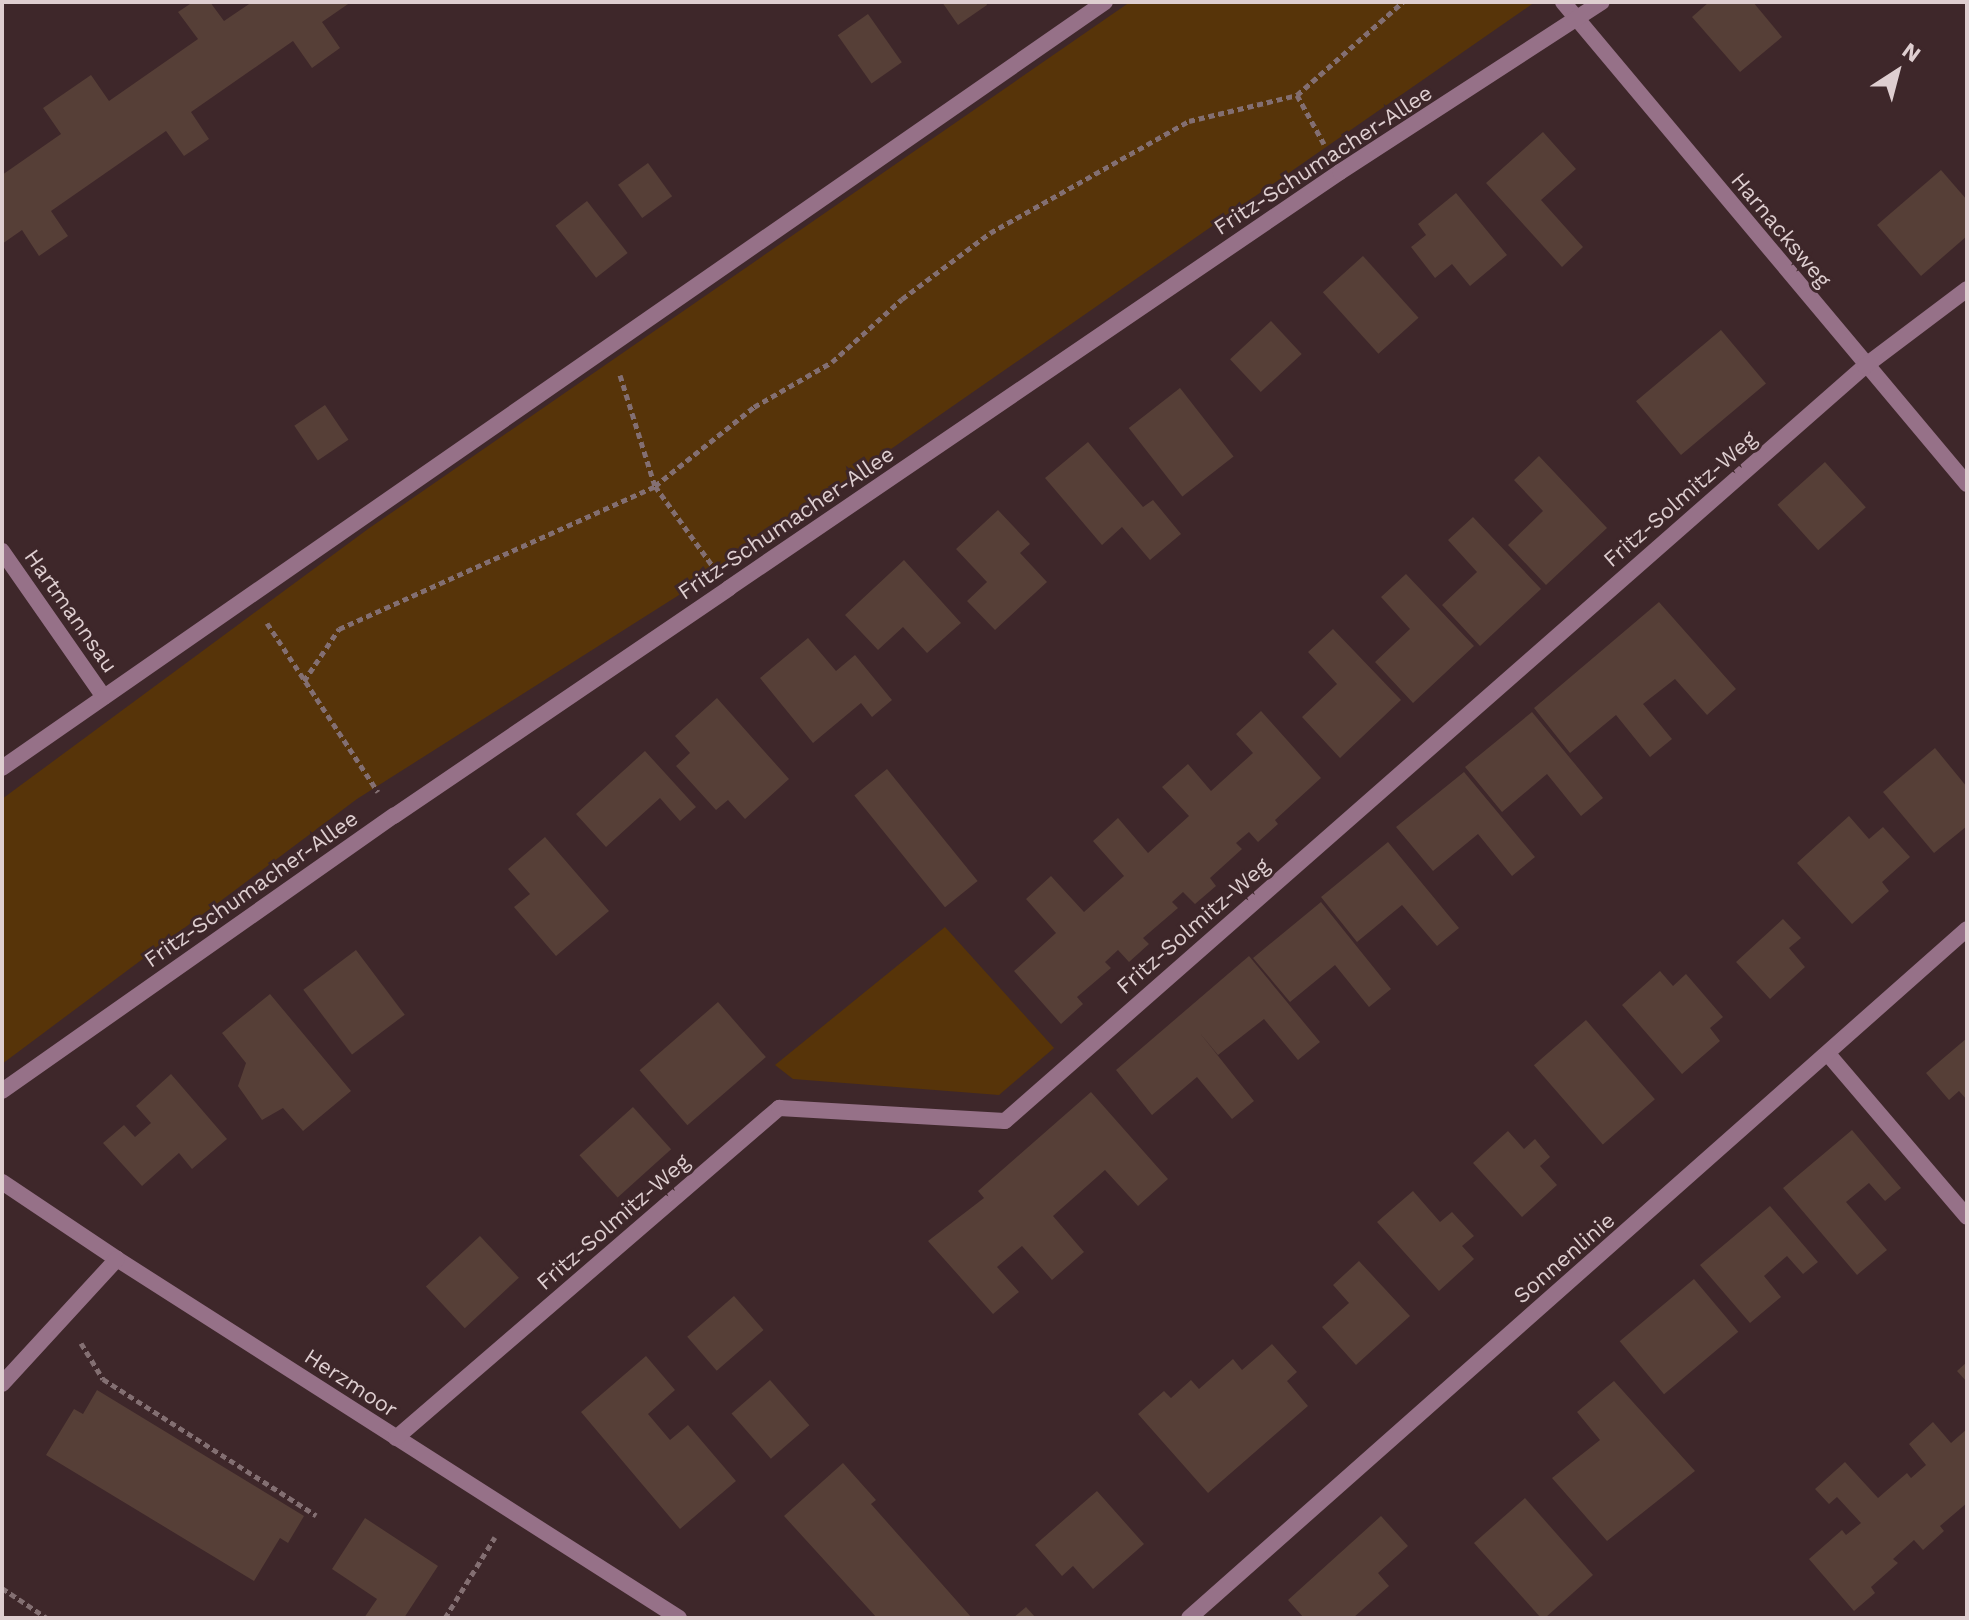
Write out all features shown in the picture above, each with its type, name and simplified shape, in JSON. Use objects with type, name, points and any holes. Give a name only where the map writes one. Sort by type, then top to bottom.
[{"type":"street","points":[[2,768],[1105,2]]},
{"type":"street","name":"Harnacksweg","points":[[1563,2],[1967,484]]},
{"type":"street","name":"Fritz-Schumacher-Allee","points":[[2,1091],[394,816],[1340,172],[1602,2]]},
{"type":"street","name":"Fritz-Solmitz-Weg","points":[[396,1438],[779,1108],[1005,1121],[1865,366],[1967,289]]},
{"type":"street","name":"Hartmannsau","points":[[2,551],[104,697]]},
{"type":"street","name":"Sonnenlinie","points":[[1189,1618],[1967,929]]},
{"type":"street","points":[[1828,1054],[1967,1217]]},
{"type":"street","name":"Herzmoor","points":[[2,1182],[117,1259],[679,1618]]},
{"type":"street","points":[[2,1384],[117,1259]]},
{"type":"path","points":[[304,681],[339,629],[655,486],[754,407],[832,362],[902,299],[990,233],[1189,121],[1297,95],[1403,2]]},
{"type":"path","points":[[1297,95],[1340,172]]},
{"type":"path","points":[[610,343],[655,486],[729,588]]},
{"type":"path","points":[[248,595],[394,816]]},
{"type":"path","points":[[65,1316],[103,1379],[316,1515]]},
{"type":"path","points":[[445,1618],[511,1512]]},
{"type":"path","points":[[2,1588],[47,1618]]},
{"type":"shaded area","points":[[1130,2],[1535,2],[698,583],[357,799],[2,1064],[2,799],[368,529]]},
{"type":"shaded area","points":[[945,927],[1054,1048],[999,1095],[793,1079],[775,1065]]},
{"type":"building","points":[[193,2],[210,2],[224,21],[252,2],[351,2],[322,22],[340,48],[312,68],[293,41],[191,112],[209,139],[184,156],[166,131],[51,211],[68,236],[39,256],[22,230],[2,244],[2,175],[61,134],[43,108],[91,75],[109,101],[198,39],[178,12]]},
{"type":"building","points":[[942,2],[986,2],[987,5],[958,25]]},
{"type":"building","points":[[1709,2],[1753,2],[1782,37],[1740,72],[1692,17]]},
{"type":"building","points":[[868,14],[902,62],[872,84],[838,35]]},
{"type":"building","points":[[1543,132],[1576,169],[1541,200],[1583,247],[1562,267],[1486,183]]},
{"type":"building","points":[[648,163],[672,196],[642,218],[618,185]]},
{"type":"building","points":[[1941,170],[1967,200],[1967,236],[1921,276],[1877,225]]},
{"type":"building","points":[[1456,193],[1507,255],[1470,286],[1452,264],[1435,278],[1411,247],[1426,235],[1418,224]]},
{"type":"building","points":[[587,201],[628,253],[596,278],[555,226]]},
{"type":"building","points":[[1363,256],[1419,318],[1378,354],[1323,292]]},
{"type":"building","points":[[1271,321],[1302,354],[1261,392],[1230,359]]},
{"type":"building","points":[[1721,330],[1766,384],[1681,455],[1636,401]]},
{"type":"building","points":[[1180,388],[1234,457],[1182,497],[1129,428]]},
{"type":"building","points":[[325,405],[348,440],[318,461],[294,426]]},
{"type":"building","points":[[1088,442],[1143,507],[1153,500],[1181,534],[1150,560],[1122,527],[1102,545],[1045,478]]},
{"type":"building","points":[[1539,456],[1607,528],[1546,585],[1508,545],[1543,511],[1514,480]]},
{"type":"building","points":[[1825,462],[1866,507],[1818,550],[1777,505]]},
{"type":"building","points":[[998,510],[1030,544],[1020,553],[1047,582],[995,630],[967,601],[987,582],[956,549]]},
{"type":"building","points":[[1473,517],[1541,589],[1480,646],[1442,605],[1477,572],[1448,540]]},
{"type":"building","points":[[904,560],[961,623],[927,653],[903,627],[878,650],[845,615]]},
{"type":"building","points":[[1406,574],[1474,646],[1413,703],[1375,662],[1410,629],[1381,597]]},
{"type":"building","points":[[1659,602],[1736,689],[1707,715],[1675,679],[1643,704],[1672,739],[1650,757],[1616,715],[1570,753],[1534,708]]},
{"type":"building","points":[[1333,629],[1401,700],[1340,758],[1302,717],[1337,684],[1308,652]]},
{"type":"building","points":[[808,638],[836,671],[855,655],[892,700],[872,717],[861,703],[813,743],[760,678]]},
{"type":"building","points":[[717,698],[789,779],[745,819],[728,800],[716,810],[676,766],[690,753],[675,736]]},
{"type":"building","points":[[1261,711],[1321,778],[1275,820],[1278,824],[1258,842],[1249,832],[1236,843],[1242,849],[1210,878],[1216,886],[1195,904],[1183,892],[1172,902],[1178,908],[1143,938],[1149,944],[1129,962],[1118,950],[1105,962],[1111,968],[1077,997],[1083,1004],[1061,1024],[1014,971],[1056,933],[1026,899],[1051,876],[1084,912],[1124,876],[1093,841],[1118,818],[1148,853],[1189,816],[1162,787],[1188,764],[1211,791],[1253,753],[1236,734]]},
{"type":"building","points":[[1532,712],[1603,798],[1581,816],[1547,774],[1502,812],[1465,767]]},
{"type":"building","points":[[1935,748],[1967,787],[1967,826],[1934,853],[1883,792]]},
{"type":"building","points":[[645,751],[696,807],[680,821],[660,798],[606,847],[576,814]]},
{"type":"building","points":[[887,769],[978,881],[945,907],[854,795]]},
{"type":"building","points":[[1464,772],[1535,857],[1512,876],[1478,834],[1433,871],[1396,827]]},
{"type":"building","points":[[1849,816],[1869,839],[1883,827],[1910,857],[1882,882],[1889,891],[1852,924],[1797,863]]},
{"type":"building","points":[[545,837],[609,911],[556,956],[514,907],[530,894],[508,869]]},
{"type":"building","points":[[1388,842],[1459,928],[1437,946],[1402,905],[1357,942],[1321,897]]},
{"type":"building","points":[[1321,902],[1391,989],[1369,1007],[1335,965],[1290,1002],[1253,958]]},
{"type":"building","points":[[1783,919],[1801,938],[1789,948],[1805,967],[1770,999],[1736,962]]},
{"type":"building","points":[[356,950],[405,1015],[352,1054],[303,990]]},
{"type":"building","points":[[1249,956],[1320,1042],[1298,1060],[1264,1019],[1218,1055],[1199,1032],[1254,1101],[1232,1119],[1197,1077],[1152,1115],[1116,1070]]},
{"type":"building","points":[[1660,971],[1673,986],[1686,974],[1723,1017],[1710,1028],[1720,1041],[1682,1074],[1622,1005]]},
{"type":"building","points":[[270,994],[351,1091],[303,1131],[283,1108],[262,1120],[238,1086],[246,1063],[222,1033]]},
{"type":"building","points":[[718,1002],[766,1057],[687,1125],[640,1070]]},
{"type":"building","points":[[1586,1020],[1655,1099],[1603,1145],[1534,1065]]},
{"type":"building","points":[[1967,1038],[1967,1100],[1959,1091],[1949,1100],[1926,1073]]},
{"type":"building","points":[[171,1074],[227,1139],[192,1169],[179,1153],[142,1186],[103,1143],[124,1125],[135,1137],[151,1123],[136,1106]]},
{"type":"building","points":[[1091,1092],[1168,1179],[1138,1206],[1105,1170],[1053,1216],[1084,1252],[1052,1280],[1022,1246],[997,1267],[1019,1292],[993,1314],[928,1241],[984,1198],[978,1191]]},
{"type":"building","points":[[633,1107],[671,1149],[618,1198],[579,1155]]},
{"type":"building","points":[[1852,1130],[1901,1188],[1885,1201],[1869,1183],[1846,1202],[1887,1250],[1857,1275],[1783,1188]]},
{"type":"building","points":[[1508,1131],[1524,1149],[1535,1139],[1550,1157],[1540,1166],[1557,1185],[1522,1217],[1473,1163]]},
{"type":"building","points":[[1413,1191],[1440,1222],[1452,1212],[1474,1236],[1462,1246],[1474,1259],[1439,1291],[1377,1222]]},
{"type":"building","points":[[1770,1206],[1818,1262],[1803,1274],[1787,1256],[1764,1276],[1781,1297],[1750,1323],[1700,1265]]},
{"type":"building","points":[[480,1236],[519,1278],[465,1328],[426,1286]]},
{"type":"building","points":[[1359,1261],[1410,1316],[1356,1365],[1322,1327],[1349,1303],[1333,1285]]},
{"type":"building","points":[[1694,1279],[1738,1332],[1664,1394],[1620,1341]]},
{"type":"building","points":[[734,1296],[764,1330],[717,1371],[687,1337]]},
{"type":"building","points":[[1272,1344],[1297,1372],[1287,1381],[1308,1406],[1208,1493],[1138,1414],[1164,1391],[1171,1398],[1191,1380],[1199,1389],[1233,1359],[1242,1370]]},
{"type":"building","points":[[646,1356],[675,1390],[648,1414],[670,1440],[688,1425],[736,1481],[680,1529],[581,1412]]},
{"type":"building","points":[[1967,1362],[1967,1382],[1957,1371]]},
{"type":"building","points":[[770,1380],[809,1425],[771,1459],[732,1413]]},
{"type":"building","points":[[1614,1381],[1695,1471],[1607,1541],[1552,1478],[1600,1440],[1577,1412]]},
{"type":"building","points":[[97,1390],[304,1516],[288,1543],[280,1538],[254,1581],[46,1455],[74,1409],[83,1414]]},
{"type":"building","points":[[1933,1422],[1951,1443],[1967,1429],[1967,1503],[1940,1526],[1944,1531],[1923,1550],[1914,1540],[1893,1559],[1898,1563],[1871,1587],[1875,1593],[1854,1611],[1809,1559],[1842,1530],[1846,1535],[1861,1523],[1837,1497],[1829,1504],[1815,1489],[1845,1462],[1878,1498],[1907,1473],[1911,1478],[1926,1465],[1909,1444]]},
{"type":"building","points":[[843,1463],[876,1500],[871,1504],[972,1618],[877,1618],[784,1516]]},
{"type":"building","points":[[1097,1491],[1144,1544],[1093,1589],[1073,1566],[1062,1576],[1035,1545]]},
{"type":"building","points":[[1525,1498],[1593,1575],[1545,1618],[1541,1618],[1474,1543]]},
{"type":"building","points":[[1381,1516],[1408,1546],[1378,1573],[1389,1586],[1353,1618],[1304,1618],[1288,1600]]},
{"type":"building","points":[[365,1518],[438,1566],[404,1618],[364,1618],[377,1599],[332,1569]]},
{"type":"building","points":[[1026,1607],[1036,1618],[1013,1618]]}]
